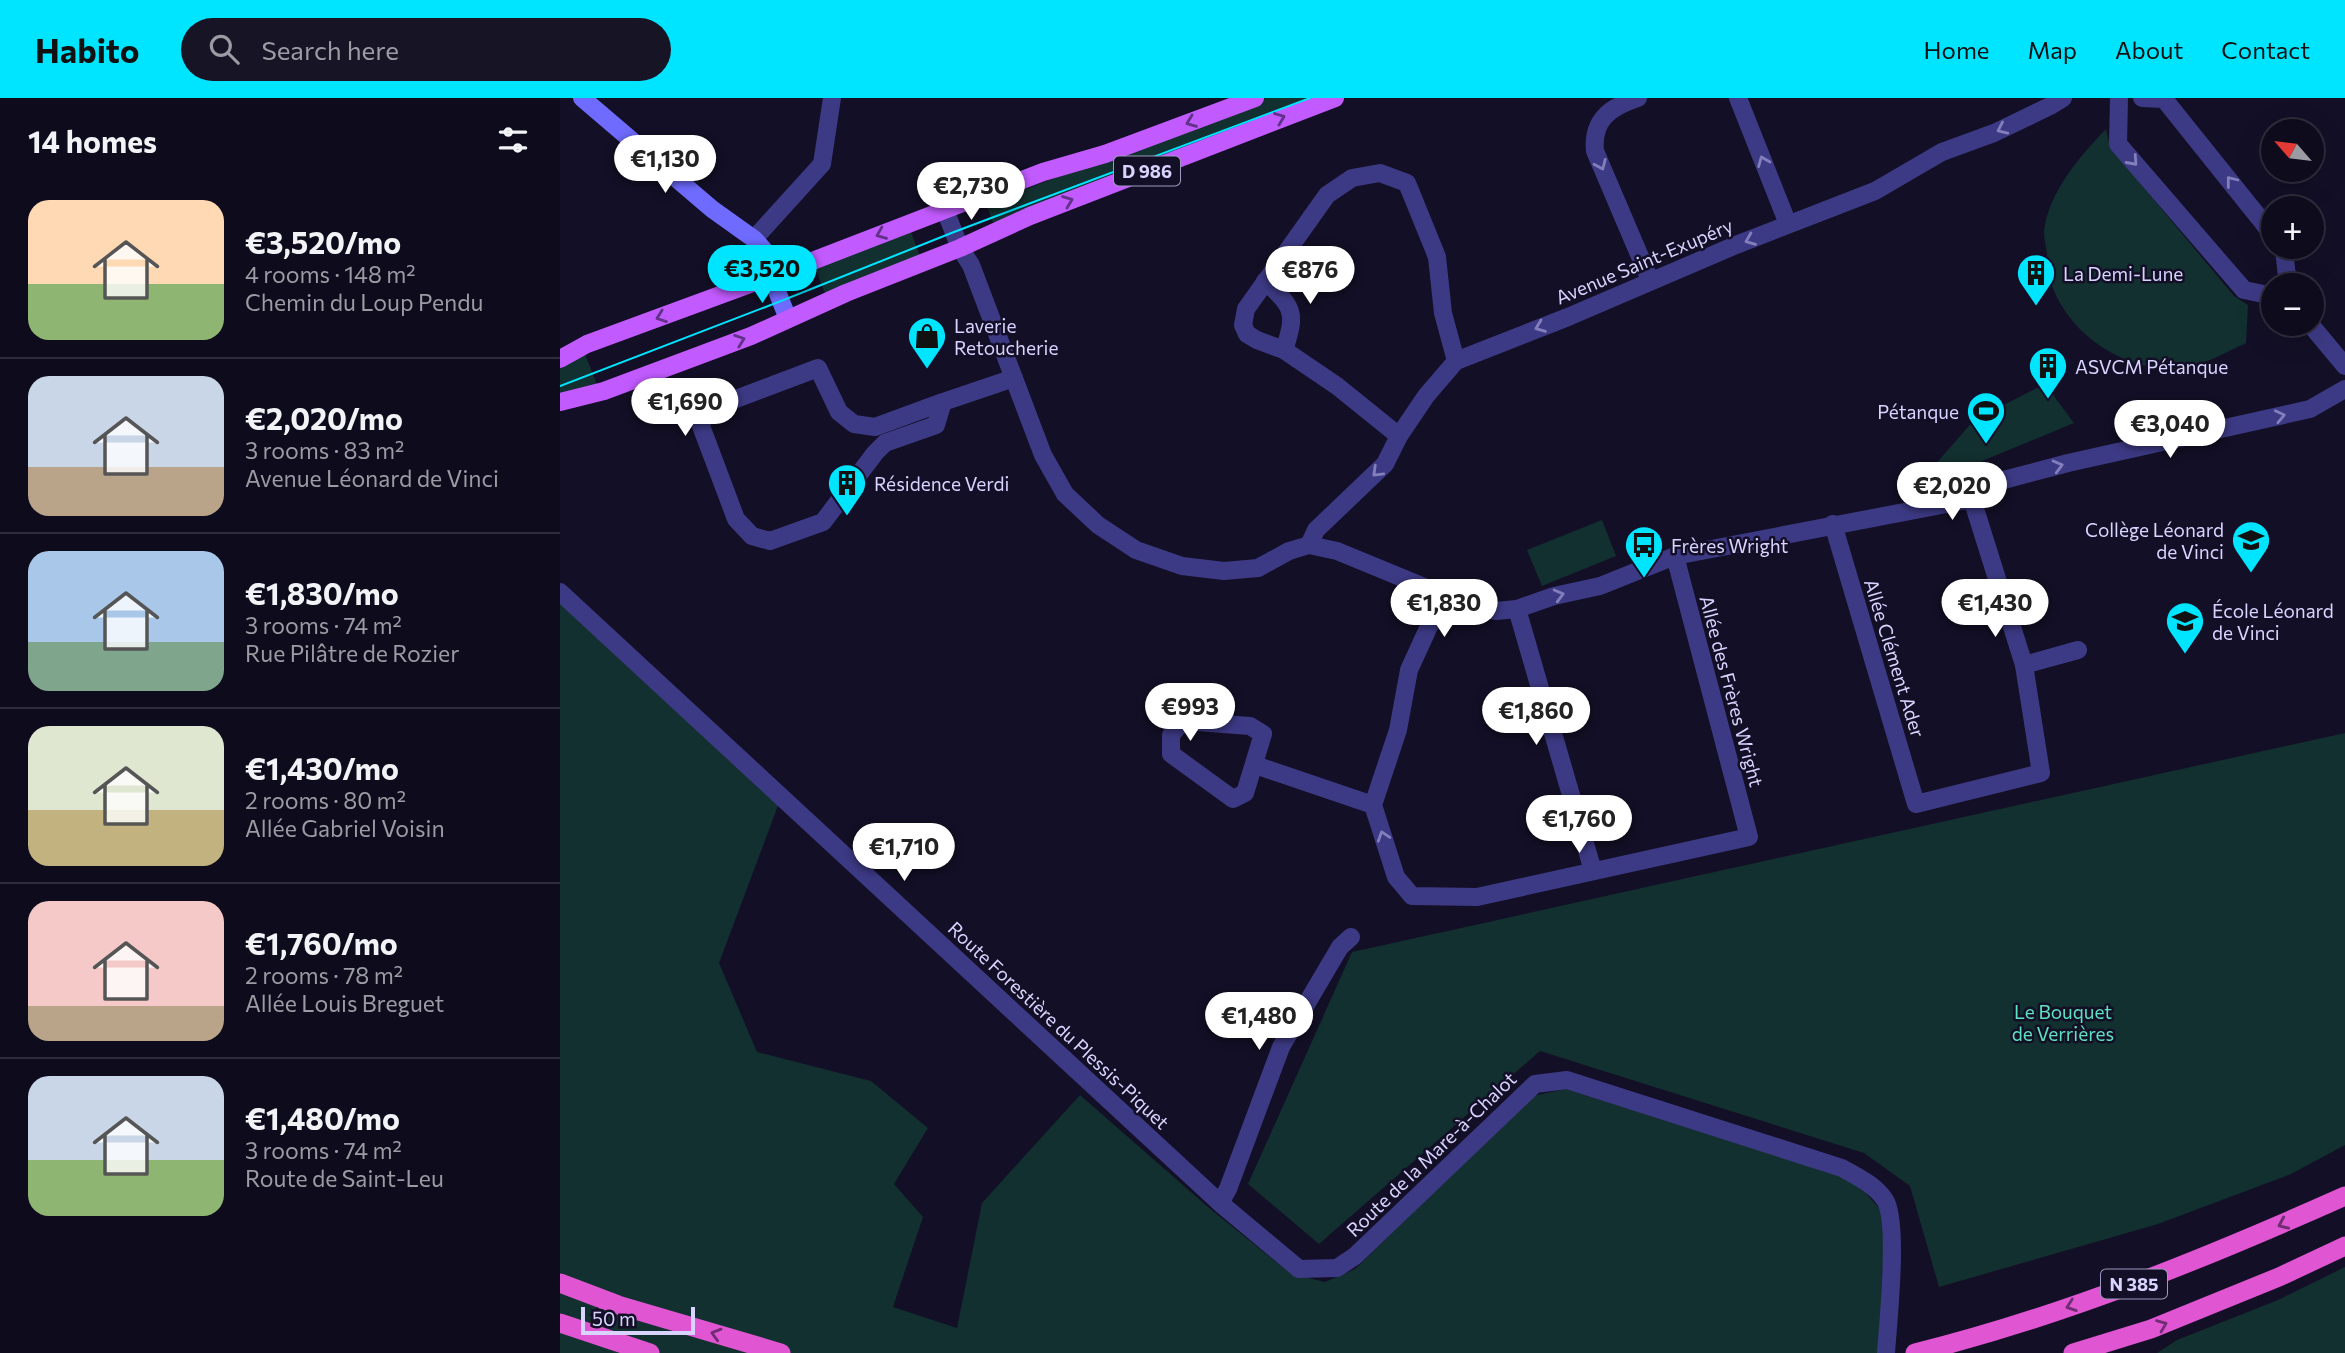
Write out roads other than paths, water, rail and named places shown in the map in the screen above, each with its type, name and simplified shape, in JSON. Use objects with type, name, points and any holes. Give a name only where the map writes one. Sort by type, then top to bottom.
[{"type":"highway","name":"N 385","points":[[1915,1353],[1976,1338],[2133,1284],[2246,1240],[2345,1196]]},
{"type":"highway","name":"N 385","points":[[2073,1353],[2151,1329],[2279,1277],[2345,1245]]},
{"type":"highway","points":[[560,1283],[618,1305],[781,1353]]},
{"type":"highway","points":[[560,1323],[650,1353]]},
{"type":"main road","points":[[582,98],[712,209],[754,239],[764,250],[788,319]]},
{"type":"main road","name":"D 986","points":[[560,359],[587,344],[1043,172],[1105,154],[1255,98]]},
{"type":"main road","name":"D 986","points":[[560,402],[604,391],[751,336],[1030,216],[1335,98]]},
{"type":"street","points":[[754,239],[822,164],[832,98]]},
{"type":"street","points":[[1639,98],[1619,104],[1604,117],[1593,135],[1595,151],[1650,280]]},
{"type":"street","points":[[1738,98],[1788,225]]},
{"type":"street","name":"Avenue Saint-Exupéry","points":[[1309,545],[1316,530],[1385,464],[1399,436],[1426,396],[1456,360],[1875,191],[1941,152],[1994,133],[2063,98]]},
{"type":"street","points":[[2119,98],[2118,144],[2244,290],[2261,294]]},
{"type":"street","points":[[2142,98],[2164,99],[2261,220]]},
{"type":"street","points":[[1399,436],[1337,386],[1284,349],[1247,334],[1243,325],[1246,309],[1327,195],[1352,178],[1380,173],[1407,183],[1437,257],[1443,313],[1456,360]]},
{"type":"street","points":[[945,210],[960,248],[971,265],[1042,455],[1065,494],[1098,526],[1136,550],[1182,566],[1224,570],[1258,568],[1289,551],[1309,545],[1338,551],[1474,607],[1496,611],[1517,609],[1554,596],[1600,586],[1675,556],[1972,499],[1996,482],[2068,463],[2310,409],[2345,388]]},
{"type":"street","points":[[1265,281],[1287,302],[1293,313],[1284,349]]},
{"type":"street","points":[[2320,336],[2345,366]]},
{"type":"street","points":[[943,402],[936,425],[886,443],[875,453],[823,522],[770,541],[752,536],[736,519],[701,426],[704,416],[712,408],[818,368],[839,412],[853,424],[875,427],[943,402],[1014,379]]},
{"type":"street","points":[[1972,499],[2024,666],[2078,650]]},
{"type":"street","name":"Allée Clément Ader","points":[[1833,524],[1916,804],[2041,773],[2024,666]]},
{"type":"street","name":"Allée des Frères Wright","points":[[1593,871],[1749,838],[1675,556]]},
{"type":"street","name":"Route Forestière du Plessis-Piquet","points":[[560,592],[1220,1203]]},
{"type":"street","points":[[1441,593],[1436,611],[1409,670],[1398,730],[1373,806],[1396,877],[1412,896],[1477,897],[1551,883],[1593,871],[1517,609]]},
{"type":"street","points":[[1183,721],[1250,726],[1263,734],[1255,765],[1245,793],[1233,799],[1171,754],[1171,735],[1183,721]]},
{"type":"street","points":[[1255,765],[1373,806]]},
{"type":"street","points":[[1220,1203],[1228,1189],[1282,1047],[1340,947],[1351,937]]},
{"type":"street","name":"Route de la Mare-à-Chalot","points":[[1220,1203],[1299,1269],[1337,1268],[1355,1256],[1535,1084],[1567,1080],[1842,1168],[1868,1182],[1885,1199],[1892,1213],[1891,1291],[1886,1353]]},
{"type":"tram line","points":[[560,386],[954,232],[1310,98]]},
{"type":"place","name":"La Demi-Lune","points":[[2036,307]]},
{"type":"place","name":"Laverie Retoucherie","points":[[927,370]]},
{"type":"place","name":"ASVCM Pétanque","points":[[2048,400]]},
{"type":"place","name":"Pétanque","points":[[1986,445]]},
{"type":"place","name":"Résidence Verdi","points":[[847,517]]},
{"type":"place","name":"Collège Léonard de Vinci","points":[[2251,574]]},
{"type":"place","name":"Frères Wright","points":[[1644,579]]},
{"type":"place","name":"École Léonard de Vinci","points":[[2185,655]]},
{"type":"park label","name":"Le Bouquet de Verrières","points":[[2063,1022]]}]
